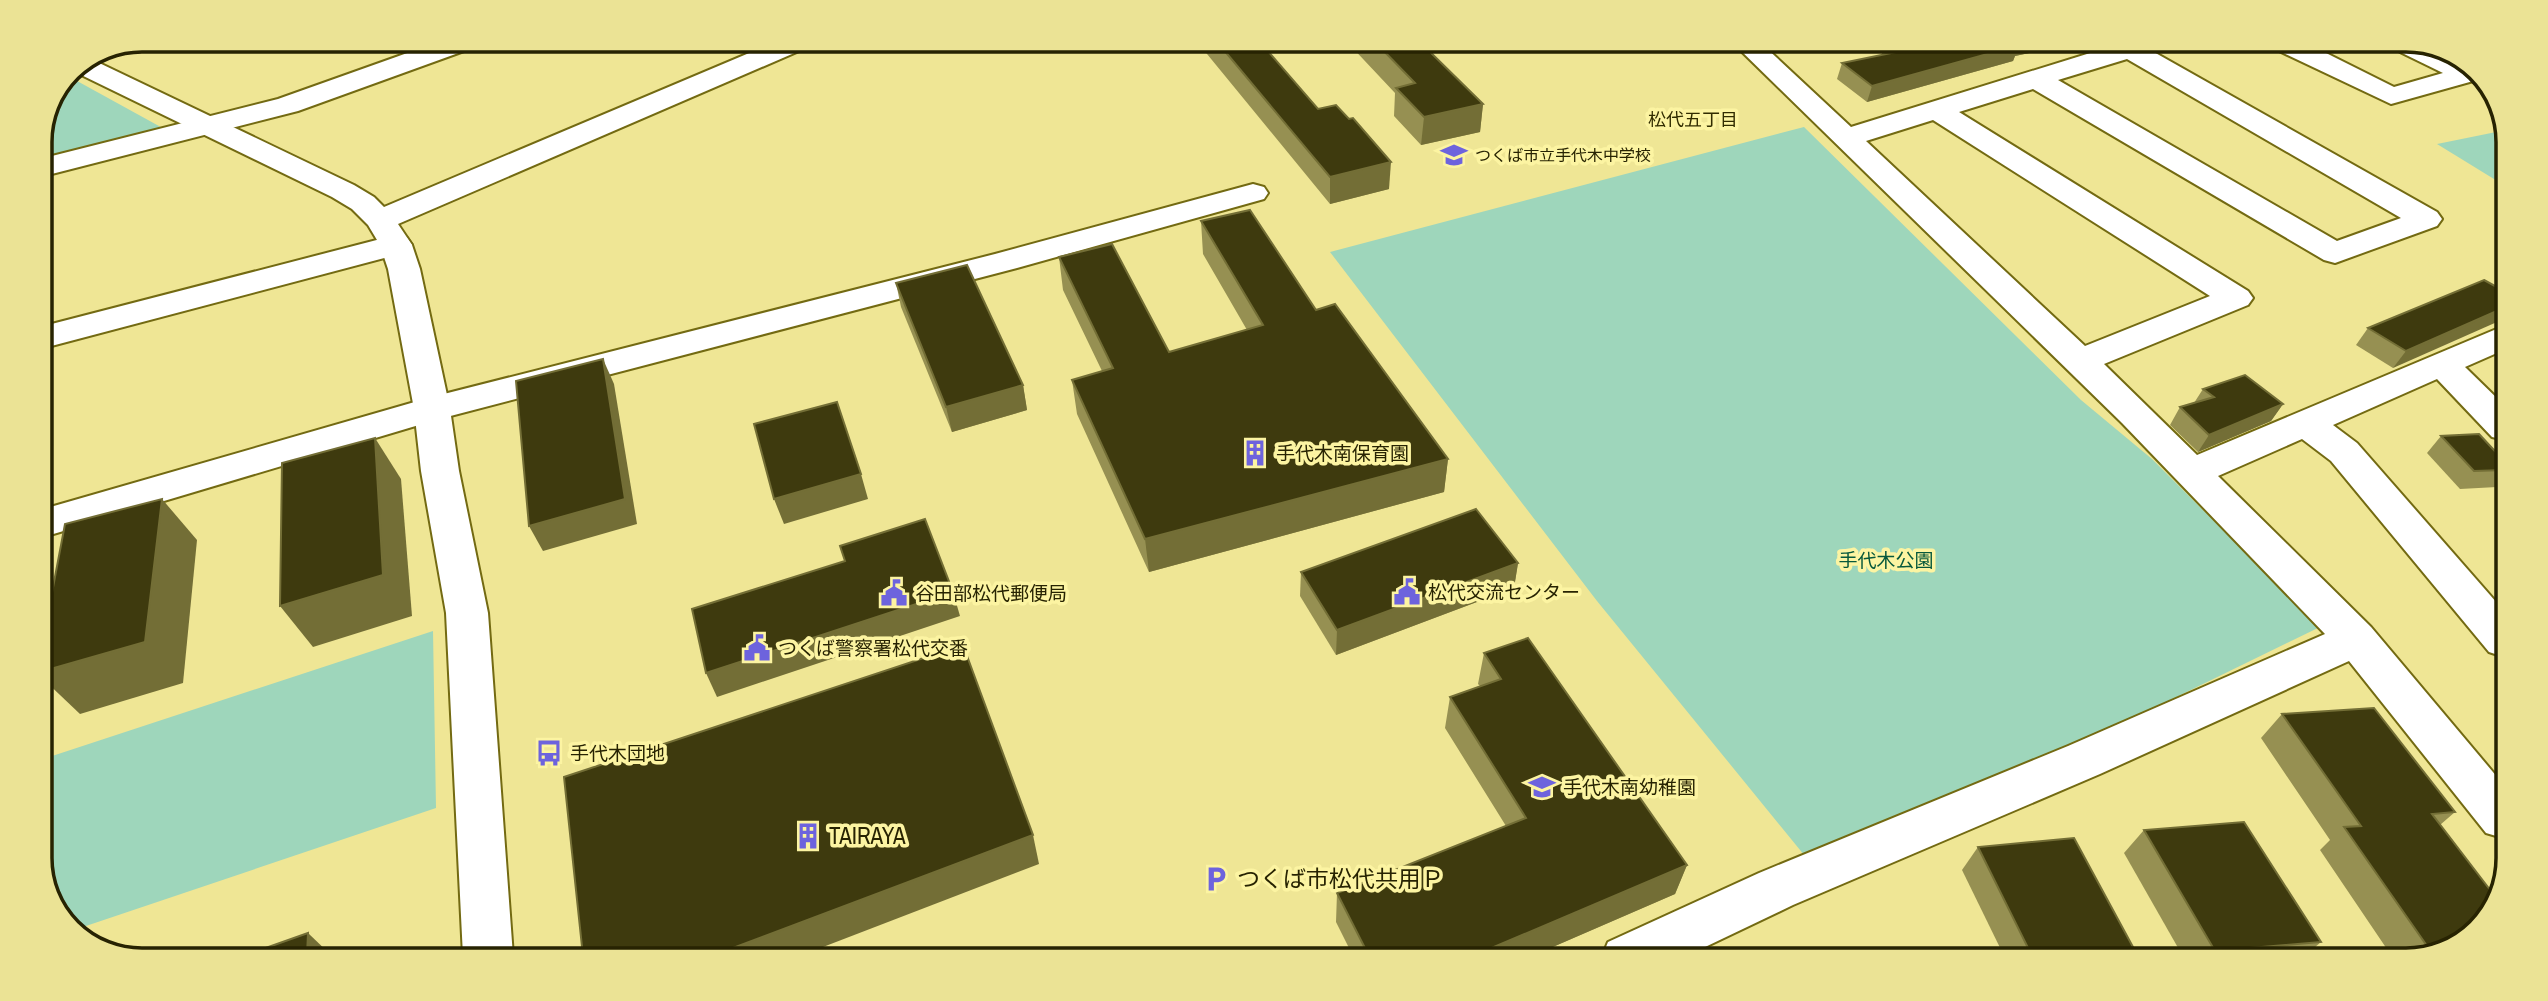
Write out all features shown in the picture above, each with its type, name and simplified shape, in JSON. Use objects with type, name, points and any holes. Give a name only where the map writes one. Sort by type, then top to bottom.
[{"type":"street","points":[[52,165],[207,127],[320,95],[434,53]]},
{"type":"street","points":[[52,334],[388,232],[773,53]]},
{"type":"street","points":[[1757,53],[2080,361],[2356,639],[2496,809]]},
{"type":"street","points":[[1847,138],[2117,53]]},
{"type":"street","points":[[2036,79],[2335,253],[2426,219],[2146,53]]},
{"type":"street","points":[[2302,53],[2391,96],[2464,75]]},
{"type":"street","points":[[90,70],[343,191],[363,203],[388,232],[404,269],[432,409],[440,471],[467,613],[488,948]]},
{"type":"street","points":[[1937,110],[2236,298],[2080,361]]},
{"type":"street","points":[[53,520],[432,409],[1006,261],[1253,193]]},
{"type":"street","points":[[2192,472],[2495,341]]},
{"type":"street","points":[[2442,364],[2495,418]]},
{"type":"street","points":[[2305,423],[2343,452],[2496,630]]},
{"type":"street","points":[[1650,948],[1776,889],[2084,760],[2356,639]]},
{"type":"green space","points":[[77,81],[168,131],[52,158],[54,125],[59,108]]},
{"type":"green space","name":"手代木公園","points":[[1804,127],[2081,400],[2152,459],[2320,627],[1818,872],[1597,601],[1330,252]]},
{"type":"green space","points":[[2495,132],[2495,180],[2437,144]]},
{"type":"green space","points":[[433,631],[436,808],[84,927],[65,904],[54,876],[53,756]]},
{"type":"building","points":[[1226,53],[1270,53],[1318,109],[1336,105],[1349,119],[1353,118],[1391,162],[1330,177]]},
{"type":"building","points":[[1386,53],[1431,53],[1483,104],[1424,117],[1396,88],[1415,83]]},
{"type":"building","points":[[1891,53],[1991,53],[1872,86],[1842,63]]},
{"type":"building","name":"手代木南保育園","points":[[1250,210],[1316,310],[1335,304],[1448,459],[1145,539],[1072,380],[1113,368],[1059,257],[1112,244],[1169,352],[1263,325],[1201,221]]},
{"type":"building","points":[[967,265],[1023,385],[946,407],[896,283]]},
{"type":"building","points":[[2484,280],[2495,286],[2495,312],[2406,351],[2368,328]]},
{"type":"building","points":[[603,359],[625,499],[529,526],[516,381]]},
{"type":"building","points":[[2245,375],[2283,404],[2209,435],[2180,407],[2214,397],[2203,389]]},
{"type":"building","points":[[837,402],[861,474],[774,499],[754,424]]},
{"type":"building","points":[[2479,434],[2495,452],[2495,470],[2474,471],[2441,436]]},
{"type":"building","points":[[375,438],[383,575],[280,606],[282,463]]},
{"type":"building","points":[[162,499],[145,642],[53,668],[53,589],[65,524]]},
{"type":"building","name":"松代交流センター","points":[[1476,509],[1518,563],[1337,630],[1301,572]]},
{"type":"building","points":[[925,519],[953,592],[706,673],[692,609],[845,561],[840,546]]},
{"type":"building","name":"手代木南幼稚園","points":[[1528,638],[1687,865],[1492,948],[1365,948],[1337,893],[1526,818],[1450,697],[1501,679],[1484,653]]},
{"type":"building","name":"TAIRAYA","points":[[963,645],[1033,835],[733,948],[582,948],[564,777]]},
{"type":"building","points":[[2374,708],[2455,812],[2432,814],[2490,890],[2477,913],[2456,933],[2427,946],[2344,827],[2361,826],[2282,714]]},
{"type":"building","points":[[2244,822],[2321,942],[2213,948],[2144,830]]},
{"type":"building","points":[[2074,838],[2134,948],[2028,948],[1978,847]]},
{"type":"building","points":[[308,933],[307,948],[266,948]]},
{"type":"place","name":"つくば市立手代木中学校","points":[[1454,155]]},
{"type":"place","name":"手代木南保育園","points":[[1255,453]]},
{"type":"place","name":"松代交流センター","points":[[1407,592]]},
{"type":"place","name":"谷田部松代郵便局","points":[[894,593]]},
{"type":"place","name":"つくば警察署松代交番","points":[[757,648]]},
{"type":"place","name":"手代木団地","points":[[549,753]]},
{"type":"place","name":"手代木南幼稚園","points":[[1542,787]]},
{"type":"place","name":"TAIRAYA","points":[[808,836]]},
{"type":"place","name":"つくば市松代共用Ｐ","points":[[1216,879]]},
{"type":"district","name":"松代五丁目","points":[[1693,120]]}]
